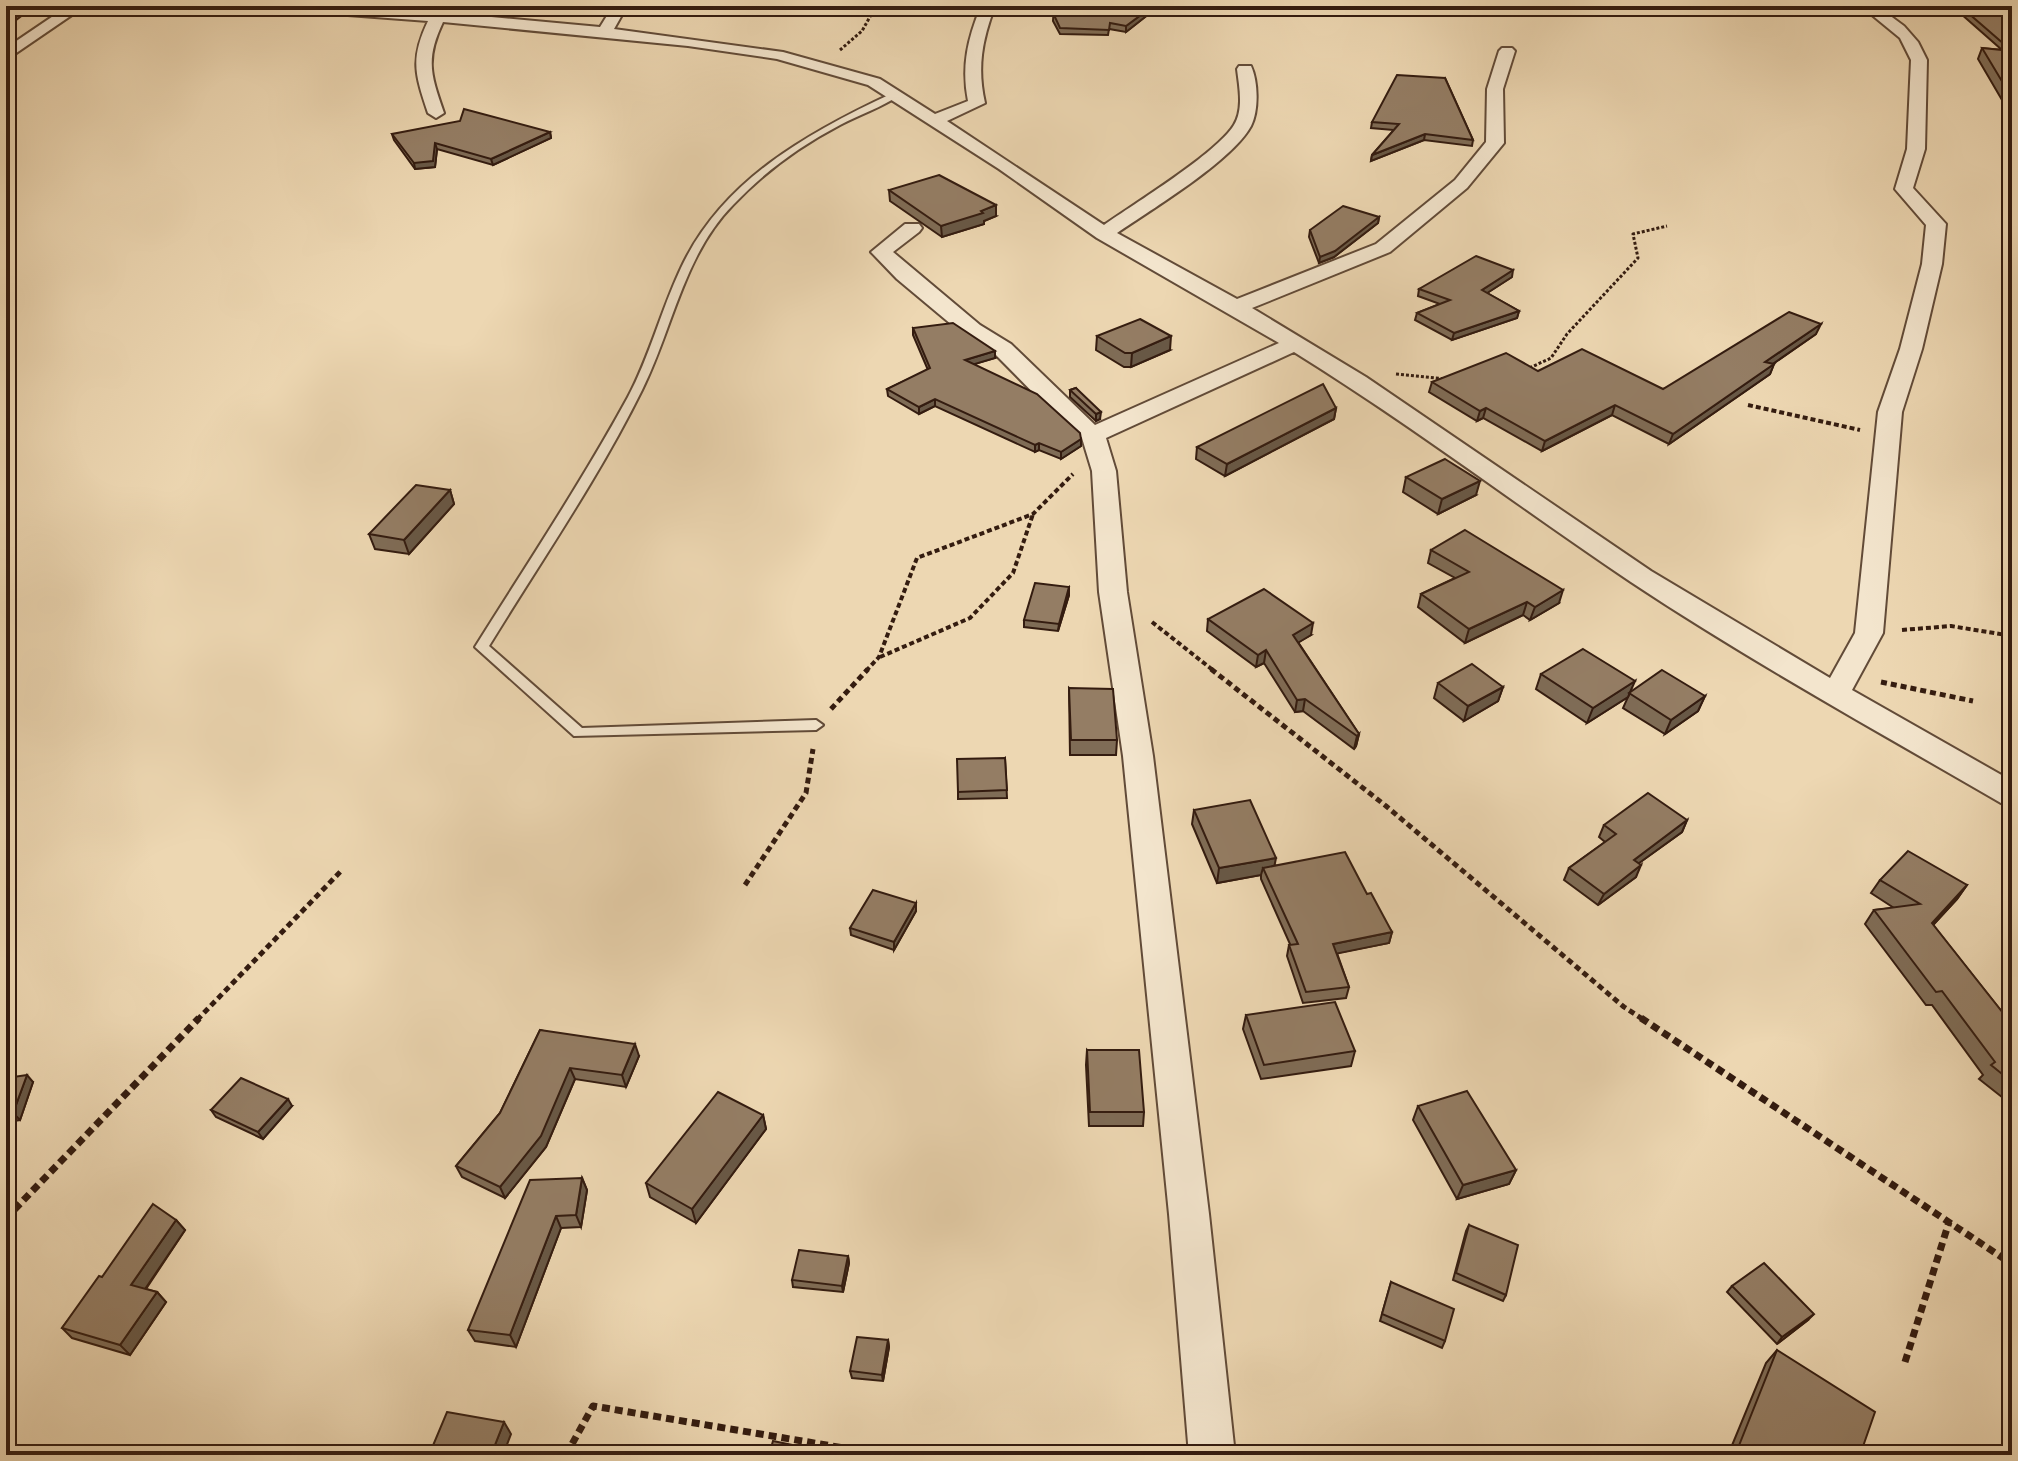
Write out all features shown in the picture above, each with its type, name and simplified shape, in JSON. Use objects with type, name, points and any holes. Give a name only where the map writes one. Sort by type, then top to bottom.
[{"type":"street","points":[[6,55],[78,6]]},
{"type":"street","points":[[281,6],[509,22],[739,49],[818,65],[874,82],[1104,234],[1236,307],[1358,382],[1642,577],[1840,684],[2012,795]]},
{"type":"street","points":[[509,22],[524,6]]},
{"type":"street","points":[[605,32],[620,6]]},
{"type":"street","points":[[934,120],[977,103],[969,73],[978,31],[988,6]]},
{"type":"street","points":[[1840,684],[1869,633],[1890,412],[1911,349],[1932,264],[1936,224],[1904,189],[1916,149],[1919,60],[1916,48],[1905,31],[1868,6]]},
{"type":"street","points":[[436,113],[422,72],[420,53],[438,16]]},
{"type":"street","points":[[1236,307],[1383,248],[1461,184],[1495,143],[1495,89],[1507,51]]},
{"type":"street","points":[[1104,234],[1209,157],[1242,127],[1248,102],[1245,69]]},
{"type":"street","points":[[912,228],[881,252],[904,275],[972,330],[1003,349],[1065,412],[1093,435],[1104,471],[1113,592],[1138,756],[1189,1214],[1212,1455]]},
{"type":"street","points":[[1093,435],[1295,344]]},
{"type":"lane","points":[[816,725],[579,733],[482,647],[637,391],[689,262],[719,213],[753,178],[791,151],[843,119],[896,95]]},
{"type":"path","points":[[818,65],[859,38],[872,20],[876,6]]},
{"type":"path","points":[[1523,371],[1551,358],[1567,334],[1638,258],[1633,234],[1667,226]]},
{"type":"path","points":[[1358,382],[1377,373],[1457,379]]},
{"type":"path","points":[[1748,405],[1888,436]]},
{"type":"path","points":[[879,657],[970,618],[1013,573],[1033,514],[1070,475],[1104,471]]},
{"type":"path","points":[[745,885],[806,793],[816,725],[879,657],[917,558],[1033,514]]},
{"type":"path","points":[[1113,592],[1386,806],[1624,1007],[2012,1264]]},
{"type":"path","points":[[1869,633],[1951,626],[2012,636]]},
{"type":"path","points":[[1840,684],[1973,701]]},
{"type":"path","points":[[6,1234],[14,1210],[341,871]]},
{"type":"path","points":[[1905,1362],[1949,1222]]},
{"type":"path","points":[[566,1455],[593,1406],[886,1455]]},
{"type":"building","points":[[19,6],[6,17],[6,9]]},
{"type":"building","points":[[1054,6],[1153,6],[1126,26],[1110,23],[1109,30],[1060,28]]},
{"type":"building","points":[[1960,6],[2012,6],[2012,51]]},
{"type":"building","points":[[1982,48],[2012,51],[2012,98]]},
{"type":"building","points":[[1397,75],[1445,78],[1473,140],[1425,134],[1372,155],[1399,124],[1372,122]]},
{"type":"building","points":[[464,109],[550,132],[491,159],[435,143],[433,161],[414,163],[392,134],[460,121]]},
{"type":"building","points":[[939,175],[996,205],[981,211],[983,213],[941,226],[889,190]]},
{"type":"building","points":[[1343,206],[1379,217],[1335,251],[1320,257],[1310,230]]},
{"type":"building","points":[[1476,256],[1513,270],[1482,290],[1519,311],[1454,333],[1417,313],[1450,300],[1419,289]]},
{"type":"building","points":[[1789,312],[1821,324],[1765,362],[1774,364],[1673,434],[1615,405],[1545,441],[1486,408],[1480,411],[1432,382],[1506,353],[1538,371],[1582,349],[1663,389]]},
{"type":"building","points":[[1140,319],[1171,336],[1132,353],[1125,353],[1097,336]]},
{"type":"building","points":[[953,323],[995,351],[965,360],[1037,394],[1080,433],[1081,439],[1061,452],[1039,443],[1035,445],[935,399],[919,407],[887,389],[930,368],[913,328]]},
{"type":"building","points":[[1323,384],[1336,408],[1227,464],[1197,447]]},
{"type":"building","points":[[1076,388],[1101,412],[1096,414],[1070,390]]},
{"type":"building","points":[[1445,459],[1480,481],[1442,499],[1406,477]]},
{"type":"building","points":[[416,485],[450,490],[404,540],[369,534]]},
{"type":"building","points":[[1465,530],[1563,590],[1535,607],[1527,602],[1469,629],[1421,594],[1469,572],[1431,550]]},
{"type":"building","points":[[1035,583],[1069,587],[1059,624],[1024,620]]},
{"type":"building","points":[[1264,589],[1313,623],[1293,635],[1359,734],[1357,736],[1305,699],[1297,700],[1266,650],[1258,655],[1208,619]]},
{"type":"building","points":[[1583,649],[1635,681],[1593,708],[1541,674]]},
{"type":"building","points":[[1472,664],[1503,687],[1468,706],[1438,683]]},
{"type":"building","points":[[1662,670],[1705,696],[1671,720],[1629,693]]},
{"type":"building","points":[[1069,688],[1113,689],[1117,740],[1071,740]]},
{"type":"building","points":[[1005,758],[1007,790],[958,792],[957,759]]},
{"type":"building","points":[[1648,793],[1687,820],[1634,860],[1641,865],[1604,894],[1569,868],[1616,834],[1604,825]]},
{"type":"building","points":[[1250,800],[1276,858],[1219,868],[1194,810]]},
{"type":"building","points":[[1908,851],[1967,885],[1932,923],[2003,1013],[2012,1003],[2012,1082],[1991,1065],[1995,1062],[1942,991],[1936,992],[1874,910],[1920,904],[1880,880]]},
{"type":"building","points":[[1345,852],[1392,932],[1333,944],[1349,987],[1306,992],[1289,945],[1298,944],[1263,868]]},
{"type":"building","points":[[873,890],[916,903],[894,942],[850,928]]},
{"type":"building","points":[[1335,1002],[1355,1051],[1264,1065],[1246,1015]]},
{"type":"building","points":[[540,1030],[635,1044],[622,1075],[570,1068],[541,1136],[500,1187],[456,1166],[500,1113]]},
{"type":"building","points":[[1087,1050],[1139,1050],[1144,1112],[1090,1112]]},
{"type":"building","points":[[27,1075],[13,1113],[6,1114],[6,1078]]},
{"type":"building","points":[[241,1078],[288,1099],[258,1132],[211,1110]]},
{"type":"building","points":[[1467,1091],[1516,1170],[1463,1185],[1418,1106]]},
{"type":"building","points":[[718,1092],[763,1115],[692,1209],[646,1183]]},
{"type":"building","points":[[582,1178],[576,1215],[556,1216],[510,1335],[468,1330],[530,1180]]},
{"type":"building","points":[[153,1204],[176,1220],[131,1285],[157,1292],[120,1345],[62,1328],[99,1276],[102,1277]]},
{"type":"building","points":[[1469,1225],[1518,1245],[1506,1295],[1456,1273]]},
{"type":"building","points":[[799,1250],[848,1256],[842,1286],[792,1280]]},
{"type":"building","points":[[1764,1263],[1814,1314],[1782,1337],[1732,1286]]},
{"type":"building","points":[[1391,1282],[1454,1309],[1445,1341],[1382,1314]]},
{"type":"building","points":[[857,1337],[888,1340],[882,1375],[850,1371]]},
{"type":"building","points":[[1777,1350],[1875,1412],[1860,1455],[1736,1453]]},
{"type":"building","points":[[447,1412],[504,1422],[491,1455],[429,1455]]},
{"type":"building","points":[[773,1441],[841,1455],[769,1455]]}]
